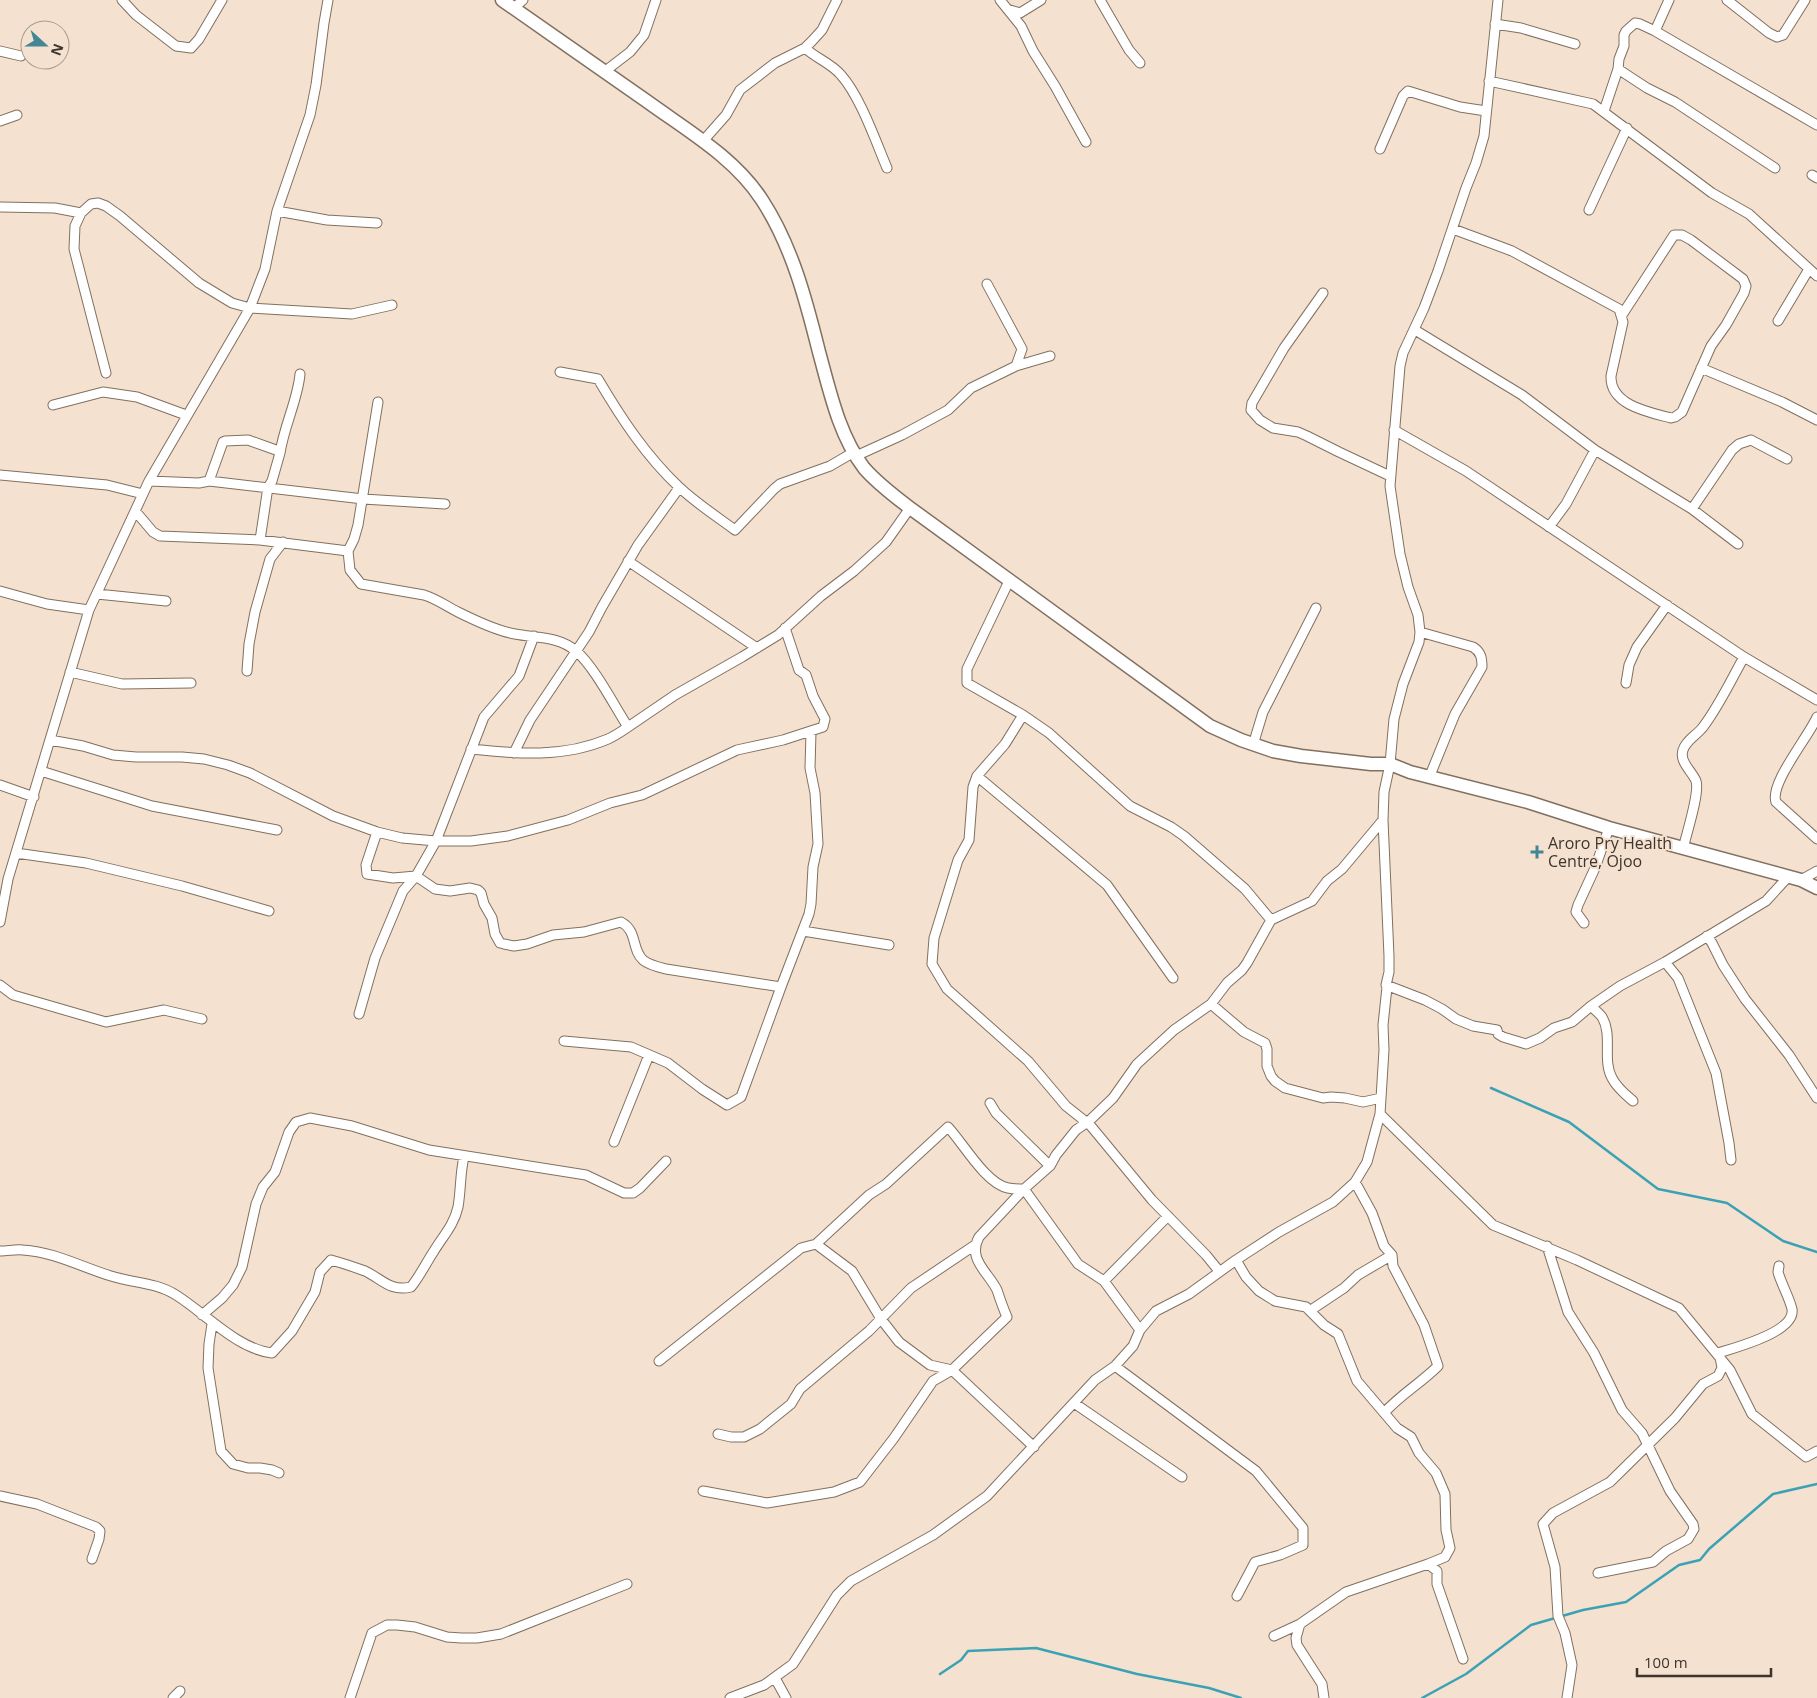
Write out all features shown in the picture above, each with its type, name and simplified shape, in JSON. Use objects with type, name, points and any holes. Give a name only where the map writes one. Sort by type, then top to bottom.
[{"type":"main road","points":[[502,0],[519,4],[604,72],[703,141],[750,184],[772,218],[797,274],[832,401],[855,454],[874,478],[910,508],[1210,726],[1253,745],[1274,751],[1371,764],[1390,764],[1434,778],[1528,802],[1683,849],[1801,880],[1817,888]]},
{"type":"street","points":[[122,0],[136,15],[176,46],[191,48],[199,39],[222,0]]},
{"type":"street","points":[[0,922],[2,899],[89,610],[149,481],[250,308],[265,269],[277,211],[310,115],[328,0]]},
{"type":"street","points":[[604,72],[630,52],[644,35],[656,0]]},
{"type":"street","points":[[703,141],[726,115],[740,90],[775,64],[805,48],[822,30],[837,0]]},
{"type":"street","points":[[1000,0],[1020,26],[1033,51],[1056,86],[1086,142]]},
{"type":"street","points":[[1007,9],[1020,13],[1042,0]]},
{"type":"street","points":[[1100,0],[1140,63]]},
{"type":"street","points":[[730,1698],[764,1685],[793,1664],[838,1595],[852,1581],[933,1536],[987,1496],[1095,1380],[1115,1366],[1133,1346],[1140,1330],[1156,1311],[1189,1294],[1219,1271],[1279,1232],[1333,1202],[1356,1182],[1367,1162],[1380,1114],[1383,1025],[1386,985],[1389,972],[1383,820],[1384,792],[1390,764],[1394,720],[1403,684],[1419,642],[1420,632],[1418,615],[1408,587],[1400,554],[1392,507],[1390,476],[1400,366],[1403,353],[1415,330],[1453,229],[1484,136],[1498,0]]},
{"type":"street","points":[[1655,31],[1668,0]]},
{"type":"street","points":[[1727,0],[1776,37],[1782,35],[1806,0]]},
{"type":"street","points":[[1604,111],[1618,69],[1619,59],[1624,46],[1624,35],[1630,26],[1635,23],[1655,31],[1817,125]]},
{"type":"street","points":[[1495,24],[1521,28],[1575,44]]},
{"type":"street","points":[[805,48],[813,55],[826,61],[842,76],[856,98],[887,168]]},
{"type":"street","points":[[0,51],[20,56]]},
{"type":"street","points":[[1618,69],[1647,88],[1675,102],[1775,168]]},
{"type":"street","points":[[1489,81],[1593,104],[1712,193],[1749,214],[1817,276]]},
{"type":"street","points":[[1380,149],[1403,96],[1408,91],[1460,107],[1486,111]]},
{"type":"street","points":[[0,121],[17,115]]},
{"type":"street","points":[[1589,210],[1627,128]]},
{"type":"street","points":[[106,373],[74,249],[75,226],[81,213],[90,204],[98,203],[106,206],[131,224],[198,283],[232,303],[250,308],[352,314],[392,305]]},
{"type":"street","points":[[0,207],[55,208],[81,213]]},
{"type":"street","points":[[277,211],[327,220],[377,223]]},
{"type":"street","points":[[1453,229],[1512,251],[1537,263],[1566,281],[1606,301],[1619,309],[1622,314]]},
{"type":"street","points":[[1674,235],[1682,235],[1691,240],[1743,279],[1746,286],[1726,324],[1710,346],[1682,412],[1675,418],[1650,412],[1626,402],[1618,395],[1611,383],[1621,336],[1622,314],[1674,235]]},
{"type":"street","points":[[1778,321],[1809,269]]},
{"type":"street","points":[[987,284],[1022,349],[1016,366]]},
{"type":"street","points":[[1323,293],[1284,348],[1252,403],[1251,410],[1260,420],[1273,428],[1298,432],[1390,476]]},
{"type":"street","points":[[1415,330],[1522,395],[1595,450],[1692,509],[1738,544]]},
{"type":"street","points":[[560,372],[598,379],[644,450],[679,488],[735,530],[780,484],[830,466],[902,435],[948,410],[970,388],[1016,366],[1050,356]]},
{"type":"street","points":[[1701,368],[1782,402],[1817,420]]},
{"type":"street","points":[[260,540],[268,487],[272,481],[280,453],[300,374]]},
{"type":"street","points":[[53,405],[102,392],[137,397],[186,415]]},
{"type":"street","points":[[378,402],[369,448],[363,499],[356,532],[348,551],[350,570],[361,584],[424,595],[434,598],[456,611],[507,632],[544,636],[567,645],[577,652],[588,664],[628,727]]},
{"type":"street","points":[[1394,430],[1466,471],[1744,657],[1817,700]]},
{"type":"street","points":[[209,481],[222,442],[248,440],[267,446],[280,453]]},
{"type":"street","points":[[1692,509],[1732,450],[1739,444],[1751,440],[1786,459]]},
{"type":"street","points":[[1549,527],[1566,504],[1595,450]]},
{"type":"street","points":[[0,475],[107,485],[143,494]]},
{"type":"street","points":[[149,481],[199,483],[209,481],[363,499],[445,504]]},
{"type":"street","points":[[514,753],[530,720],[577,652],[628,561],[679,488]]},
{"type":"street","points":[[471,749],[547,754],[570,751],[608,739],[675,695],[778,635],[886,542],[910,508]]},
{"type":"street","points":[[136,512],[153,532],[160,536],[260,540],[348,551]]},
{"type":"street","points":[[247,671],[252,628],[270,559],[283,542]]},
{"type":"street","points":[[628,561],[757,648]]},
{"type":"street","points":[[1010,579],[967,669],[967,683],[1023,715],[1049,733],[1130,806],[1171,827],[1184,836],[1245,889],[1271,920]]},
{"type":"street","points":[[0,591],[47,604],[89,610]]},
{"type":"street","points":[[97,594],[166,601]]},
{"type":"street","points":[[1626,683],[1629,665],[1637,647],[1666,605]]},
{"type":"street","points":[[1253,745],[1263,712],[1316,608]]},
{"type":"street","points":[[50,740],[114,754],[136,757],[204,759],[228,765],[250,773],[333,816],[377,832],[402,838],[436,841],[471,841],[508,836],[568,820],[610,804],[642,795],[737,750],[783,740],[823,727],[825,719],[813,696],[806,676],[800,670],[785,628]]},
{"type":"street","points":[[1420,632],[1473,647],[1479,652],[1482,659],[1482,666],[1456,714],[1435,761],[1431,773],[1434,778]]},
{"type":"street","points":[[358,1014],[375,958],[403,891],[416,876],[436,841],[484,717],[519,676],[534,636]]},
{"type":"street","points":[[1683,849],[1696,793],[1696,781],[1687,768],[1683,758],[1683,750],[1689,741],[1703,728],[1744,657]]},
{"type":"street","points":[[70,672],[122,684],[191,683]]},
{"type":"street","points":[[1023,715],[1005,744],[977,776],[974,787],[969,840],[958,860],[934,938],[932,964],[947,989],[1028,1061],[1066,1106],[1090,1125],[1152,1200],[1219,1271]]},
{"type":"street","points":[[1817,717],[1780,779],[1774,796],[1776,802],[1817,838]]},
{"type":"street","points":[[564,1041],[631,1046],[668,1064],[702,1089],[727,1104],[741,1097],[803,931],[811,904],[813,867],[818,844],[815,793],[810,768],[811,732]]},
{"type":"street","points":[[41,771],[152,806],[277,830]]},
{"type":"street","points":[[977,776],[1107,885],[1173,978]]},
{"type":"street","points":[[0,785],[34,797]]},
{"type":"street","points":[[703,1491],[767,1503],[834,1492],[860,1482],[894,1438],[933,1381],[952,1370],[1007,1317],[996,1289],[975,1254],[975,1245],[979,1237],[1024,1189],[1050,1166],[1056,1154],[1071,1136],[1113,1098],[1137,1064],[1174,1030],[1211,1004],[1247,963],[1271,920],[1312,901],[1327,881],[1342,869],[1383,820]]},
{"type":"street","points":[[1584,922],[1576,912],[1595,868],[1609,828]]},
{"type":"street","points":[[377,832],[366,865],[367,874],[393,878],[416,876],[435,889],[450,892],[470,888],[478,890],[492,918],[494,934],[500,943],[514,946],[527,944],[553,935],[584,932],[621,922],[631,930],[637,950],[641,958],[648,964],[666,970],[781,987]]},
{"type":"street","points":[[16,853],[86,863],[182,886],[270,911]]},
{"type":"street","points":[[1801,880],[1817,871]]},
{"type":"street","points":[[1386,985],[1425,1000],[1442,1009],[1456,1020],[1473,1026],[1497,1030],[1498,1034],[1502,1037],[1526,1044],[1540,1038],[1554,1028],[1572,1022],[1620,986],[1665,962],[1766,900],[1788,878]]},
{"type":"street","points":[[803,931],[889,945]]},
{"type":"street","points":[[1707,936],[1745,999],[1789,1055],[1817,1098]]},
{"type":"street","points":[[1665,962],[1678,978],[1716,1073],[1731,1160]]},
{"type":"street","points":[[0,985],[13,995],[106,1022],[164,1010],[202,1019]]},
{"type":"street","points":[[1211,1004],[1244,1032],[1266,1043],[1267,1066],[1271,1076],[1275,1082],[1285,1088],[1323,1098],[1345,1098],[1363,1102],[1381,1098]]},
{"type":"street","points":[[1591,1006],[1603,1018],[1606,1028],[1607,1059],[1611,1078],[1618,1088],[1633,1101]]},
{"type":"street","points":[[614,1142],[649,1055]]},
{"type":"street","points":[[990,1103],[996,1113],[1050,1166]]},
{"type":"street","points":[[1380,1114],[1493,1225],[1547,1246],[1679,1308],[1719,1354],[1736,1379],[1752,1414],[1806,1457],[1817,1451]]},
{"type":"street","points":[[202,1315],[222,1298],[242,1267],[256,1204],[263,1187],[275,1172],[289,1132],[296,1122],[310,1118],[352,1126],[429,1150],[586,1175],[624,1193],[633,1193],[640,1188],[666,1161]]},
{"type":"street","points":[[659,1361],[801,1248],[816,1244],[870,1195],[886,1184],[948,1127],[983,1172],[1006,1188],[1024,1189]]},
{"type":"street","points":[[0,1247],[0,1252],[22,1250],[44,1253],[110,1276],[156,1286],[174,1293],[212,1324],[258,1352],[272,1353],[292,1331],[315,1292],[320,1272],[331,1260],[366,1272],[393,1287],[402,1289],[411,1287],[452,1226],[458,1207],[460,1174],[464,1157]]},
{"type":"street","points":[[1356,1182],[1372,1213],[1384,1246],[1392,1255],[1393,1266],[1424,1326],[1438,1366],[1428,1377],[1395,1401],[1384,1413]]},
{"type":"street","points":[[1024,1189],[1078,1264],[1104,1281],[1140,1330]]},
{"type":"street","points":[[1104,1281],[1168,1216]]},
{"type":"street","points":[[816,1244],[852,1271],[881,1319],[899,1342],[930,1365],[952,1370],[1034,1447]]},
{"type":"street","points":[[718,1434],[744,1437],[760,1430],[791,1404],[800,1389],[881,1319],[911,1288],[975,1245]]},
{"type":"street","points":[[1547,1246],[1568,1312],[1594,1353],[1622,1410],[1636,1424],[1670,1491],[1693,1524],[1693,1532],[1688,1539],[1666,1551],[1653,1562],[1598,1573]]},
{"type":"street","points":[[1311,1310],[1344,1288],[1358,1274],[1392,1255]]},
{"type":"street","points":[[1236,1260],[1246,1277],[1259,1291],[1275,1301],[1303,1306],[1311,1310],[1324,1325],[1338,1334],[1358,1381],[1397,1428],[1411,1437],[1419,1453],[1436,1473],[1443,1488],[1446,1530],[1450,1548],[1445,1557],[1346,1592],[1300,1624],[1274,1636]]},
{"type":"street","points":[[1719,1354],[1774,1332],[1792,1315],[1792,1308],[1778,1272],[1779,1266]]},
{"type":"street","points":[[212,1324],[208,1368],[221,1451],[233,1464],[248,1468],[272,1470],[279,1473]]},
{"type":"street","points":[[1567,1698],[1572,1665],[1565,1633],[1558,1616],[1555,1567],[1543,1524],[1553,1513],[1610,1482],[1675,1418],[1703,1384],[1718,1376],[1722,1368],[1719,1354]]},
{"type":"street","points":[[1115,1366],[1256,1470],[1303,1528],[1302,1544],[1280,1555],[1255,1562],[1237,1596]]},
{"type":"street","points":[[1074,1403],[1182,1477]]},
{"type":"street","points":[[0,1496],[36,1504],[96,1527],[100,1531],[92,1559]]},
{"type":"street","points":[[1428,1564],[1438,1571],[1437,1584],[1463,1660]]},
{"type":"street","points":[[350,1698],[372,1633],[387,1625],[415,1628],[447,1637],[477,1638],[501,1634],[627,1584]]},
{"type":"street","points":[[1300,1624],[1296,1638],[1298,1645],[1322,1684],[1324,1698]]},
{"type":"street","points":[[775,1678],[786,1698]]},
{"type":"waterway","points":[[1491,1088],[1569,1122],[1658,1189],[1727,1203],[1783,1241],[1817,1252]]},
{"type":"waterway","points":[[1422,1698],[1466,1674],[1531,1625],[1583,1610],[1626,1602],[1679,1565],[1700,1560],[1709,1549],[1773,1494],[1817,1484]]},
{"type":"waterway","points":[[940,1674],[961,1660],[968,1651],[1036,1648],[1137,1674],[1209,1688],[1241,1698]]},
{"type":"place","name":"Aroro Pry Health Centre, Ojoo","points":[[1537,852]]}]
